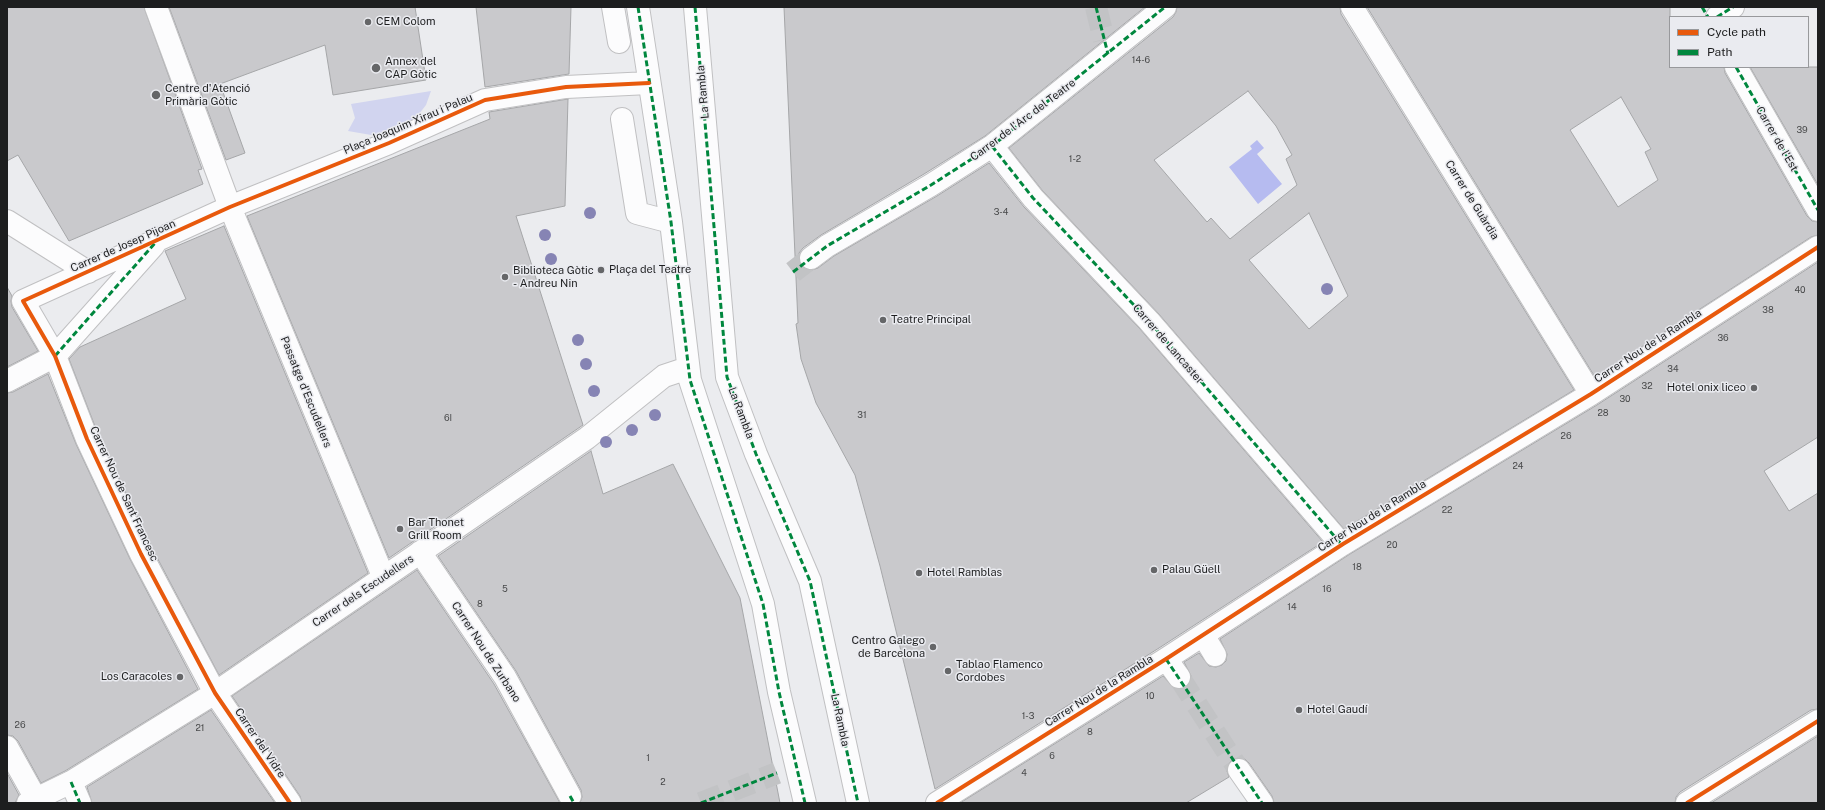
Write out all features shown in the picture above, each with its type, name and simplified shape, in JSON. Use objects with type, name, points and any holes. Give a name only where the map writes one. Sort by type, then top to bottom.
[{"type":"street","name":"Passatge d'Escudellers","points":[[156,7],[230,207],[383,576]]},
{"type":"street","points":[[613,7],[618,42]]},
{"type":"street","points":[[638,7],[671,222],[690,380],[763,604],[779,692],[806,803]]},
{"type":"street","name":"La Rambla","points":[[695,7],[728,377],[756,454],[810,581],[858,803]]},
{"type":"street","name":"Carrer de l'Arc del Teatre","points":[[811,258],[827,246],[932,184],[992,146],[1106,47],[1165,7]]},
{"type":"street","name":"Carrer de Guàrdia","points":[[1352,7],[1591,394]]},
{"type":"street","points":[[1702,7],[1707,16]]},
{"type":"street","points":[[1719,16],[1733,7]]},
{"type":"street","name":"Carrer de l'Est","points":[[1737,68],[1818,210]]},
{"type":"street","name":"Plaça Joaquim Xirau i Palau","points":[[230,207],[389,143],[485,100],[566,87],[649,83]]},
{"type":"street","points":[[622,119],[637,214],[671,222]]},
{"type":"street","name":"Carrer de Lancaster","points":[[992,146],[1033,198],[1149,321],[1342,545]]},
{"type":"street","name":"Carrer de Josep Pijoan","points":[[23,301],[230,207]]},
{"type":"street","points":[[7,221],[88,272]]},
{"type":"street","name":"Carrer de Josep Pijoan","points":[[55,356],[158,240]]},
{"type":"street","name":"Carrer Nou de la Rambla","points":[[937,803],[1166,659],[1342,545],[1591,394],[1818,247]]},
{"type":"street","name":"Carrer Nou de Sant Francesc","points":[[23,301],[55,356],[87,439],[145,561],[215,693]]},
{"type":"street","points":[[7,381],[55,356]]},
{"type":"street","name":"Carrer dels Escudellers","points":[[32,801],[71,782],[215,693],[383,576],[587,438],[664,376],[688,368]]},
{"type":"street","name":"Carrer Nou de Zurbano","points":[[420,552],[504,677],[570,796]]},
{"type":"street","points":[[1203,635],[1215,655]]},
{"type":"street","points":[[1166,659],[1179,678]]},
{"type":"street","name":"Carrer del Vidre","points":[[215,693],[290,803]]},
{"type":"street","points":[[1687,803],[1818,721]]},
{"type":"street","points":[[7,747],[32,801]]},
{"type":"street","points":[[1239,770],[1262,803]]},
{"type":"street","points":[[71,782],[80,803]]},
{"type":"shaded area","points":[[431,91],[426,105],[412,123],[377,136],[348,131],[355,118],[351,104]]},
{"type":"water","points":[[1257,140],[1264,148],[1257,154],[1282,184],[1258,204],[1229,167],[1252,149],[1250,146]]},
{"type":"building","points":[[7,7],[144,7],[202,169],[198,170],[203,184],[69,241],[18,155],[7,161]]},
{"type":"building","points":[[169,7],[415,7],[426,80],[333,95],[325,45],[220,84],[245,153],[226,160]]},
{"type":"building","points":[[476,7],[571,7],[569,74],[485,87]]},
{"type":"building","points":[[784,7],[1145,7],[985,136],[821,235],[803,248],[799,253],[799,260],[801,266],[806,269],[812,270],[818,268],[834,256],[937,196],[989,163],[1024,207],[1140,329],[1323,542],[1159,648],[935,789],[880,566],[855,475],[816,403],[801,359],[796,324],[798,323]]},
{"type":"building","points":[[1177,7],[1340,7],[1341,14],[1574,390],[1344,529],[1158,313],[1042,190],[1009,148],[1173,17]],"holes":[[[1248,91],[1276,126],[1292,155],[1286,159],[1297,185],[1230,239],[1211,218],[1207,222],[1154,160]],[[1309,213],[1348,296],[1309,329],[1249,260]]]},
{"type":"building","points":[[1367,7],[1670,7],[1669,68],[1724,68],[1725,73],[1807,216],[1812,221],[1818,222],[1818,235],[1811,237],[1595,377]],"holes":[[[1621,97],[1651,149],[1645,152],[1658,180],[1618,207],[1570,130]]]},
{"type":"building","points":[[1818,67],[1818,185],[1751,68]]},
{"type":"building","points":[[568,99],[565,206],[516,216],[583,425],[389,558],[247,216],[490,119],[489,112]]},
{"type":"building","points":[[224,226],[368,573],[219,675],[152,548],[98,434],[69,359],[80,347],[186,299],[165,251]]},
{"type":"building","points":[[1818,262],[1818,437],[1764,471],[1789,511],[1818,493],[1818,709],[1811,710],[1680,792],[1676,797],[1675,803],[1274,803],[1272,796],[1249,763],[1245,759],[1238,758],[1232,760],[1228,764],[1227,771],[1229,777],[1186,803],[960,803],[1163,676],[1174,688],[1180,689],[1186,687],[1190,682],[1191,676],[1184,662],[1199,653],[1209,666],[1216,667],[1222,665],[1226,661],[1227,654],[1220,639],[1350,554],[1597,405]]},
{"type":"building","points":[[7,287],[12,296],[12,307],[38,351],[7,367]]},
{"type":"building","points":[[48,374],[76,444],[130,559],[198,689],[65,771],[41,783],[18,741],[13,736],[7,735],[7,393],[13,392]]},
{"type":"building","points":[[591,451],[603,494],[673,464],[740,598],[780,803],[580,803],[582,797],[581,790],[516,671],[438,556]]},
{"type":"building","points":[[417,570],[494,684],[560,803],[302,803],[300,796],[232,696]]},
{"type":"building","points":[[211,710],[275,803],[92,803],[87,787]]},
{"type":"building","points":[[1818,736],[1818,803],[1711,803]]},
{"type":"building","points":[[7,773],[19,795],[15,803],[7,803]]},
{"type":"tunnel","points":[[1096,7],[1104,40]]},
{"type":"tunnel","points":[[793,272],[811,258]]},
{"type":"tunnel","points":[[1179,677],[1239,770]]},
{"type":"tunnel","points":[[701,803],[777,773]]},
{"type":"marked path","points":[[638,7],[671,222],[690,380],[763,604],[779,692],[805,803]]},
{"type":"marked path","points":[[695,7],[727,377],[756,454],[810,581],[858,803]]},
{"type":"marked path","points":[[1096,7],[1108,54]]},
{"type":"marked path","points":[[793,272],[827,246],[931,185],[992,146],[1165,7]]},
{"type":"marked path","points":[[1702,7],[1707,16]]},
{"type":"marked path","points":[[1719,16],[1733,7]]},
{"type":"marked path","points":[[1737,68],[1818,210]]},
{"type":"marked path","points":[[992,146],[1033,198],[1149,321],[1342,545]]},
{"type":"marked path","points":[[55,356],[155,243]]},
{"type":"marked path","points":[[1166,659],[1262,803]]},
{"type":"marked path","points":[[701,803],[777,773]]},
{"type":"marked path","points":[[71,782],[80,803]]},
{"type":"marked path","points":[[570,796],[574,803]]},
{"type":"cycle path","points":[[290,803],[215,693],[141,554],[87,439],[55,356],[23,301],[230,207],[389,143],[485,100],[566,87],[649,83]]},
{"type":"cycle path","points":[[937,803],[1166,659],[1343,544],[1591,394],[1818,247]]},
{"type":"cycle path","points":[[1687,803],[1818,721]]},
{"type":"place","name":"CEM Colom","points":[[368,22]]},
{"type":"place","name":"Annex del CAP Gòtic","points":[[376,68]]},
{"type":"place","name":"Centre d'Atenció Primària Gòtic","points":[[156,95]]},
{"type":"place","name":"Plaça del Teatre","points":[[601,270]]},
{"type":"place","name":"Biblioteca Gòtic - Andreu Nin","points":[[505,277]]},
{"type":"place","name":"Teatre Principal","points":[[883,320]]},
{"type":"place","name":"Hotel onix liceo","points":[[1754,388]]},
{"type":"place","name":"Bar Thonet Grill Room","points":[[400,529]]},
{"type":"place","name":"Palau Güell","points":[[1154,570]]},
{"type":"place","name":"Hotel Ramblas","points":[[919,573]]},
{"type":"place","name":"Centro Galego de Barcelona","points":[[933,647]]},
{"type":"place","name":"Tablao Flamenco Cordobes","points":[[948,671]]},
{"type":"place","name":"Los Caracoles","points":[[180,677]]},
{"type":"place","name":"Hotel Gaudí","points":[[1299,710]]}]
